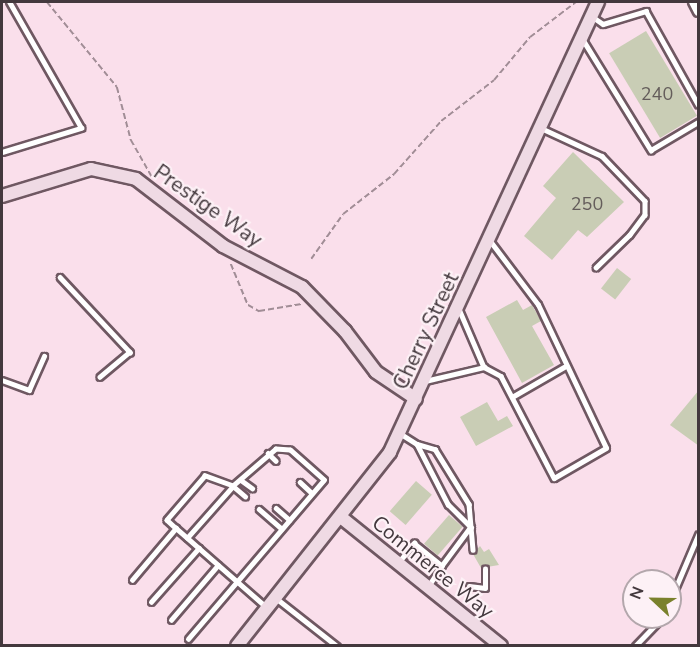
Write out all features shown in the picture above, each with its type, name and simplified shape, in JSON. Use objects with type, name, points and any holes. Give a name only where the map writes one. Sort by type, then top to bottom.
[{"type":"main road","name":"Cherry Street","points":[[237,645],[269,601],[342,518],[399,434],[598,2]]},
{"type":"main road","name":"Prestige Way","points":[[2,196],[91,169],[122,174],[153,190],[223,246],[317,301],[376,372],[416,399]]},
{"type":"main road","name":"Commerce Way","points":[[342,518],[501,645]]},
{"type":"street","points":[[693,2],[699,12]]},
{"type":"lane","points":[[2,152],[81,128],[9,2]]},
{"type":"lane","points":[[591,16],[603,24],[646,11],[699,104]]},
{"type":"lane","points":[[581,38],[651,150],[699,122]]},
{"type":"lane","points":[[541,128],[602,156],[645,201],[645,215],[630,235],[596,268]]},
{"type":"lane","points":[[459,307],[484,367],[501,376],[554,478],[606,448],[564,367],[538,304],[489,240]]},
{"type":"lane","points":[[60,277],[130,352],[100,377]]},
{"type":"lane","points":[[2,380],[29,390],[44,356]]},
{"type":"lane","points":[[424,381],[484,367]]},
{"type":"lane","points":[[512,398],[564,367]]},
{"type":"lane","points":[[399,434],[417,444],[435,449],[469,504],[473,550]]},
{"type":"lane","points":[[417,444],[448,504],[471,527]]},
{"type":"lane","points":[[187,538],[233,486],[268,453],[290,450],[324,480],[188,639]]},
{"type":"lane","points":[[268,453],[276,461]]},
{"type":"lane","points":[[244,496],[233,486],[205,476],[167,520],[238,582],[337,645]]},
{"type":"lane","points":[[241,480],[252,488]]},
{"type":"lane","points":[[300,482],[312,493]]},
{"type":"lane","points":[[276,508],[290,520]]},
{"type":"lane","points":[[259,509],[282,529]]},
{"type":"lane","points":[[427,588],[471,527]]},
{"type":"lane","points":[[132,580],[176,528]]},
{"type":"lane","points":[[682,574],[699,535]]},
{"type":"lane","points":[[398,564],[414,543],[441,566]]},
{"type":"lane","points":[[151,602],[199,548]]},
{"type":"lane","points":[[171,620],[218,565]]},
{"type":"lane","points":[[469,586],[485,588],[485,569]]},
{"type":"lane","points":[[635,645],[651,629]]},
{"type":"path","points":[[47,2],[117,87],[127,126],[152,175],[153,190]]},
{"type":"path","points":[[311,259],[343,214],[394,174],[441,121],[494,80],[530,37],[576,2]]},
{"type":"path","points":[[223,246],[248,304],[259,311],[317,301]]},
{"type":"building","points":[[646,31],[697,116],[660,138],[609,53]]},
{"type":"building","points":[[573,152],[624,202],[587,237],[578,230],[552,260],[524,236],[556,198],[543,186]]},
{"type":"building","points":[[617,268],[631,279],[615,300],[601,288]]},
{"type":"building","points":[[517,300],[523,310],[532,305],[541,321],[532,326],[554,365],[522,383],[486,317]]},
{"type":"building","points":[[699,390],[699,446],[670,425]]},
{"type":"building","points":[[487,402],[498,421],[507,416],[513,426],[476,446],[460,417]]},
{"type":"building","points":[[416,481],[432,495],[406,525],[390,511]]},
{"type":"building","points":[[449,515],[463,527],[438,555],[424,544]]},
{"type":"building","points":[[480,546],[484,552],[489,549],[499,565],[481,568],[473,554]]}]
